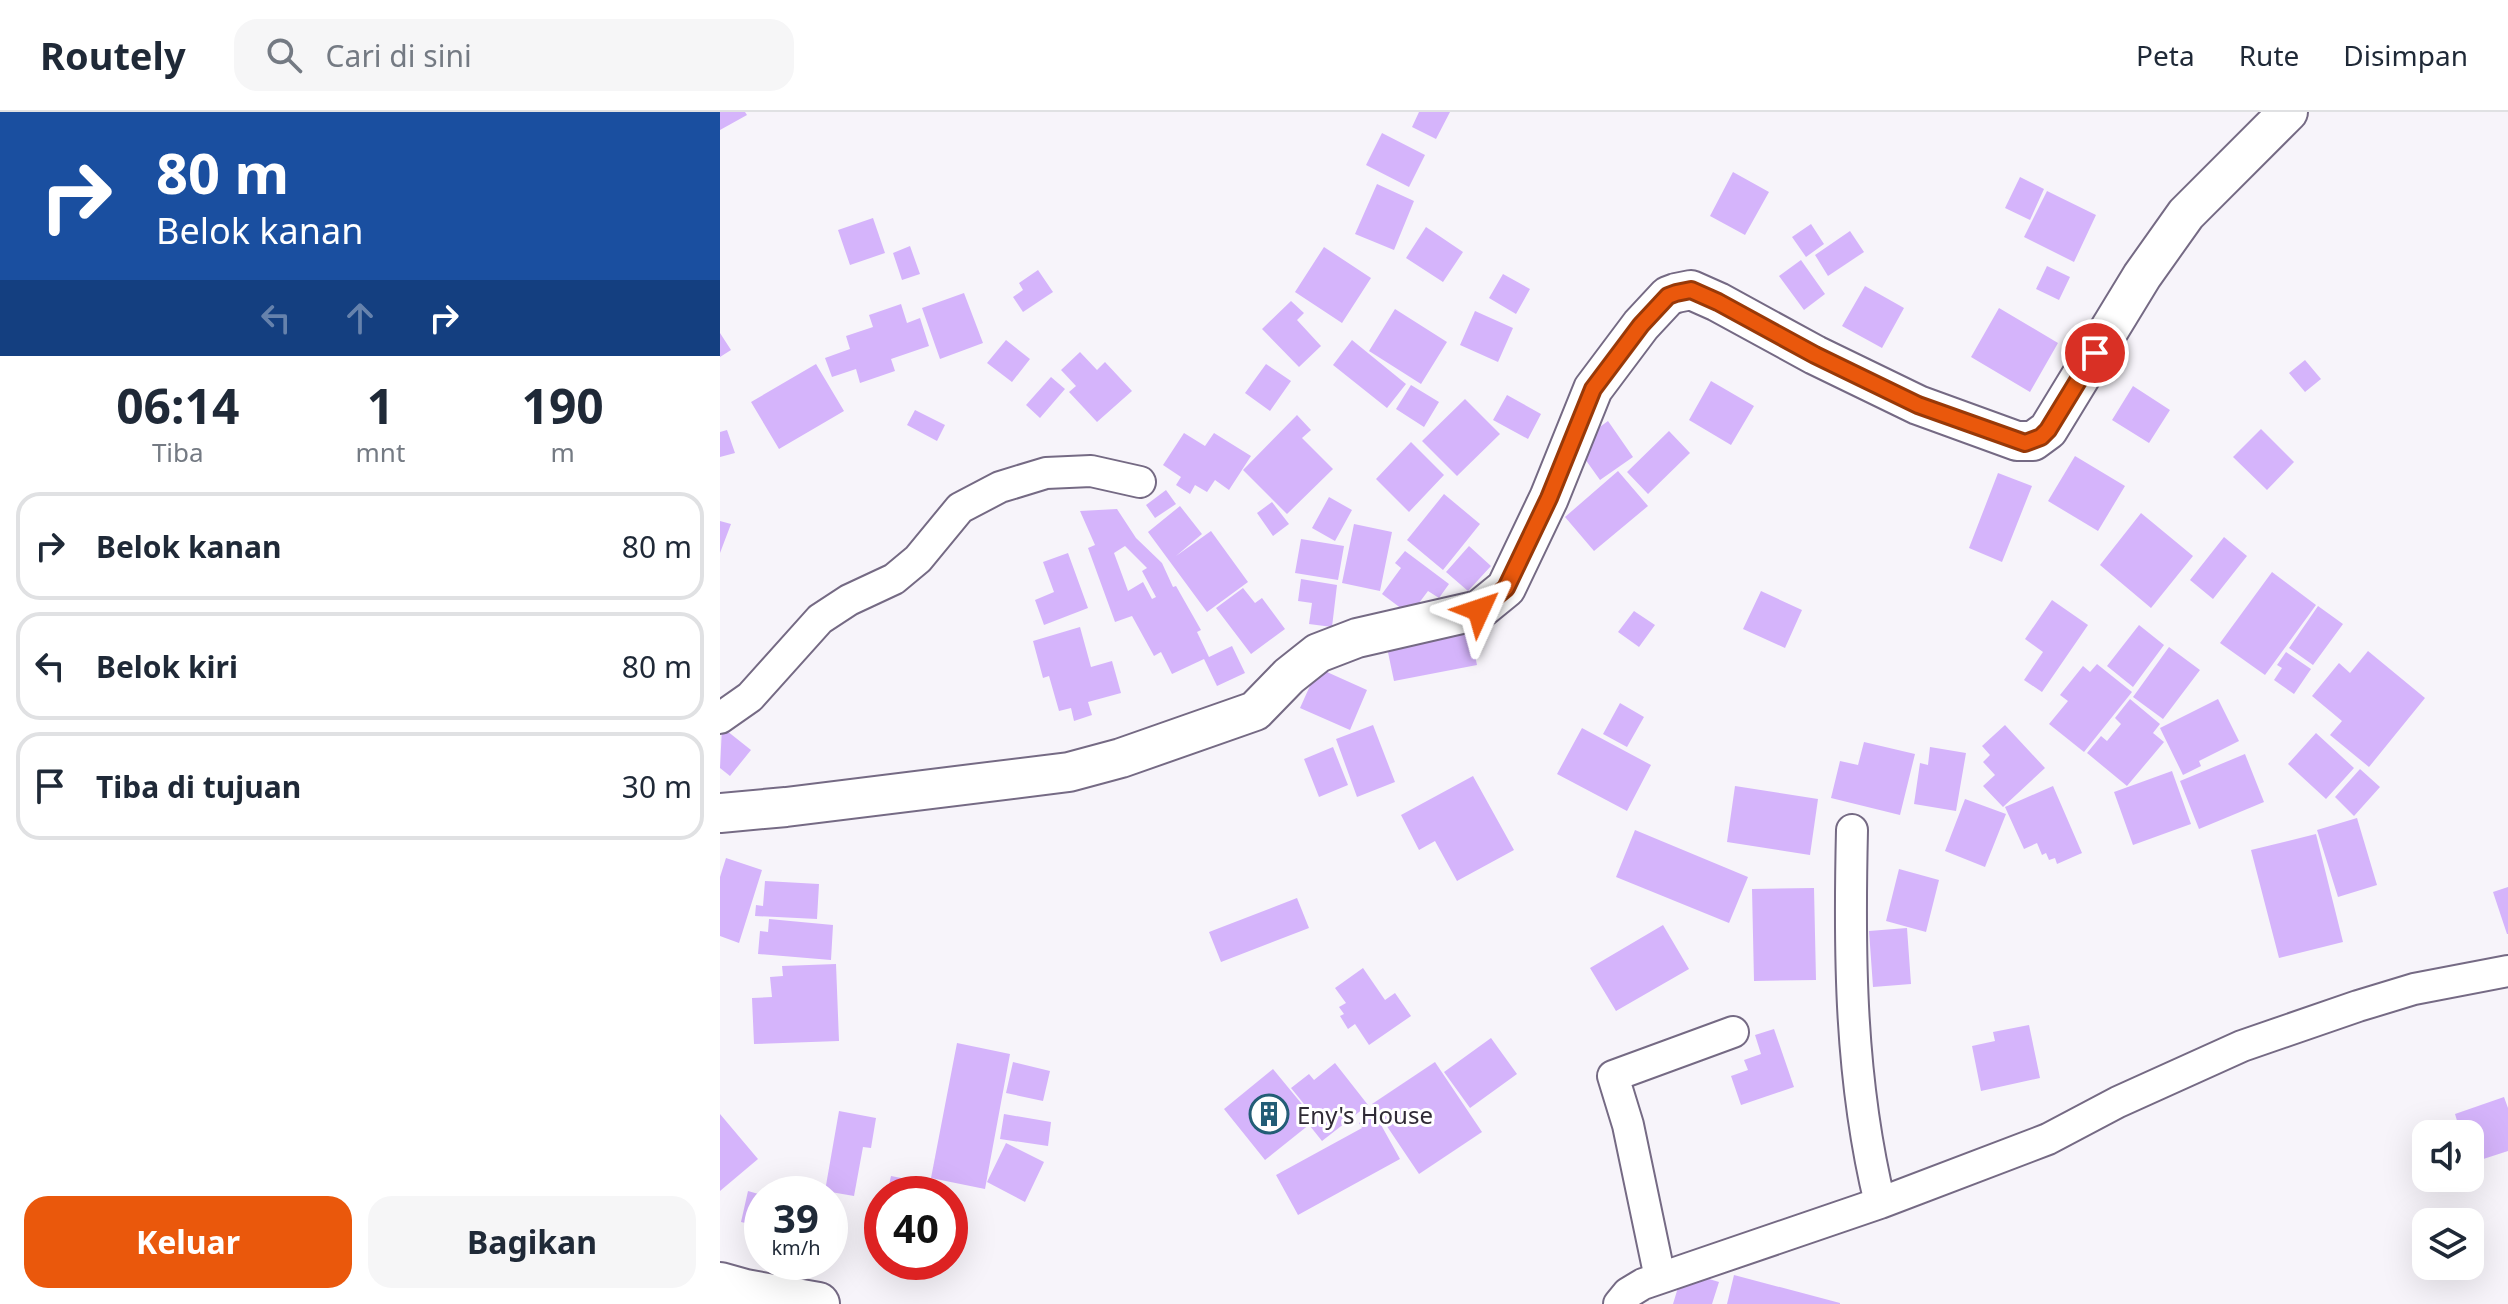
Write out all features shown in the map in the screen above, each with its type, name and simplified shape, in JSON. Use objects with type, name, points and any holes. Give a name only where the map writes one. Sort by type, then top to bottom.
[{"type":"main road","points":[[735,1293],[818,1304]]},
{"type":"street","points":[[720,813],[1069,772],[1121,758],[1255,711],[1289,676],[1318,653],[1357,638],[1479,610],[1506,588],[1549,498],[1593,389],[1641,325],[1668,296],[1676,293],[1691,290],[1718,302],[1815,355],[1918,405],[2017,441],[2033,441],[2048,430],[2142,276],[2186,214],[2280,114]]},
{"type":"street","points":[[720,718],[750,697],[820,619],[849,600],[894,579],[918,559],[960,508],[1000,487],[1046,473],[1091,471],[1140,482]]},
{"type":"street","points":[[1852,830],[1852,1007],[1856,1063],[1871,1165],[1880,1203]]},
{"type":"street","points":[[1619,1304],[1628,1293],[1643,1284],[1880,1203],[2048,1139],[2118,1102],[2242,1046],[2414,989],[2508,971]]},
{"type":"street","points":[[1660,1278],[1628,1125],[1613,1076],[1733,1032]]},
{"type":"building","points":[[720,112],[745,112],[747,115],[720,130]]},
{"type":"building","points":[[1419,112],[1450,112],[1436,139],[1412,127]]},
{"type":"building","points":[[1382,133],[1425,155],[1409,187],[1366,165]]},
{"type":"building","points":[[1733,172],[1769,192],[1745,235],[1710,216]]},
{"type":"building","points":[[2020,177],[2044,189],[2030,220],[2005,208]]},
{"type":"building","points":[[1377,184],[1414,201],[1394,250],[1355,234]]},
{"type":"building","points":[[2047,191],[2096,215],[2074,262],[2024,237]]},
{"type":"building","points":[[873,218],[885,253],[850,265],[838,230]]},
{"type":"building","points":[[1811,224],[1824,244],[1806,257],[1792,237]]},
{"type":"building","points":[[1426,227],[1463,252],[1443,282],[1406,258]]},
{"type":"building","points":[[1850,231],[1864,252],[1828,276],[1815,255]]},
{"type":"building","points":[[910,246],[920,274],[902,280],[893,253]]},
{"type":"building","points":[[1324,247],[1371,278],[1342,323],[1295,292]]},
{"type":"building","points":[[1801,260],[1825,294],[1804,310],[1779,276]]},
{"type":"building","points":[[2047,266],[2070,277],[2059,300],[2036,289]]},
{"type":"building","points":[[1038,270],[1053,292],[1023,312],[1013,297],[1023,290],[1019,283]]},
{"type":"building","points":[[1503,274],[1530,289],[1516,314],[1489,298]]},
{"type":"building","points":[[1865,286],[1904,308],[1882,348],[1842,326]]},
{"type":"building","points":[[964,293],[983,343],[940,359],[922,308]]},
{"type":"building","points":[[1291,301],[1304,313],[1297,320],[1321,346],[1299,367],[1262,329]]},
{"type":"building","points":[[901,304],[907,323],[920,318],[929,346],[891,359],[895,371],[860,383],[856,369],[832,377],[825,358],[850,349],[846,336],[873,327],[869,315]]},
{"type":"building","points":[[1999,308],[2058,343],[2030,392],[1971,357]]},
{"type":"building","points":[[1395,309],[1447,342],[1421,384],[1369,351]]},
{"type":"building","points":[[1475,311],[1513,328],[1498,362],[1460,345]]},
{"type":"building","points":[[720,333],[731,350],[720,357]]},
{"type":"building","points":[[1006,340],[1030,359],[1012,382],[987,363]]},
{"type":"building","points":[[1352,340],[1406,384],[1387,408],[1333,365]]},
{"type":"building","points":[[1080,352],[1097,370],[1105,362],[1132,391],[1097,422],[1069,392],[1076,386],[1061,370]]},
{"type":"building","points":[[2305,360],[2321,379],[2305,392],[2289,373]]},
{"type":"building","points":[[816,364],[844,411],[779,449],[751,402]]},
{"type":"building","points":[[1266,364],[1291,381],[1270,411],[1245,393]]},
{"type":"building","points":[[1051,377],[1065,389],[1040,418],[1026,405]]},
{"type":"building","points":[[1711,381],[1754,406],[1731,445],[1689,420]]},
{"type":"building","points":[[1411,385],[1439,402],[1424,427],[1396,409]]},
{"type":"building","points":[[2133,386],[2170,410],[2149,443],[2112,420]]},
{"type":"building","points":[[1507,395],[1541,414],[1528,439],[1493,420]]},
{"type":"building","points":[[1465,399],[1500,434],[1457,476],[1422,441]]},
{"type":"building","points":[[915,410],[945,425],[937,441],[907,425]]},
{"type":"building","points":[[1297,415],[1311,430],[1302,438],[1333,469],[1287,514],[1243,470]]},
{"type":"building","points":[[1608,421],[1633,457],[1600,480],[1575,445]]},
{"type":"building","points":[[2261,429],[2294,462],[2267,490],[2233,457]]},
{"type":"building","points":[[727,430],[735,453],[720,457],[720,432]]},
{"type":"building","points":[[1669,431],[1690,453],[1648,494],[1627,472]]},
{"type":"building","points":[[1184,433],[1205,446],[1214,433],[1251,456],[1229,490],[1215,480],[1207,492],[1195,485],[1190,494],[1176,485],[1181,477],[1163,465]]},
{"type":"building","points":[[1411,442],[1444,475],[1409,512],[1376,479]]},
{"type":"building","points":[[2075,456],[2125,486],[2098,531],[2048,501]]},
{"type":"building","points":[[1618,471],[1648,506],[1594,551],[1565,517]]},
{"type":"building","points":[[1998,473],[2032,486],[2002,562],[1969,548]]},
{"type":"building","points":[[1166,490],[1176,504],[1155,518],[1146,505]]},
{"type":"building","points":[[1444,494],[1480,524],[1443,570],[1407,540]]},
{"type":"building","points":[[1329,497],[1352,510],[1335,541],[1312,528]]},
{"type":"building","points":[[1272,502],[1289,524],[1273,536],[1257,513]]},
{"type":"building","points":[[1180,506],[1202,534],[1176,556],[1211,531],[1248,582],[1207,612],[1148,532]]},
{"type":"building","points":[[1117,509],[1136,538],[1162,563],[1173,587],[1176,586],[1201,630],[1197,632],[1209,657],[1232,646],[1245,673],[1217,686],[1204,659],[1172,674],[1161,652],[1154,656],[1132,616],[1115,622],[1088,548],[1095,545],[1080,511]],"holes":[[[1125,546],[1147,568],[1142,571],[1156,597],[1152,599],[1143,582],[1128,591],[1114,553]]]},
{"type":"building","points":[[2141,513],[2193,556],[2151,608],[2100,565]]},
{"type":"building","points":[[720,521],[731,524],[720,553]]},
{"type":"building","points":[[1354,524],[1392,532],[1380,591],[1342,583]]},
{"type":"building","points":[[2224,537],[2247,556],[2213,599],[2190,580]]},
{"type":"building","points":[[1301,539],[1344,546],[1338,580],[1295,573]]},
{"type":"building","points":[[1469,546],[1491,566],[1468,591],[1446,572]]},
{"type":"building","points":[[1405,551],[1449,584],[1439,598],[1428,591],[1410,615],[1382,594],[1401,568],[1395,563]]},
{"type":"building","points":[[1068,553],[1088,608],[1044,625],[1035,600],[1054,592],[1043,562]]},
{"type":"building","points":[[2272,572],[2316,605],[2265,675],[2220,643]]},
{"type":"building","points":[[1301,579],[1337,585],[1332,627],[1309,624],[1312,603],[1298,601]]},
{"type":"building","points":[[1243,588],[1255,603],[1262,598],[1285,629],[1251,654],[1216,608]]},
{"type":"building","points":[[1761,591],[1802,610],[1785,648],[1743,629]]},
{"type":"building","points":[[2052,600],[2088,625],[2042,692],[2024,680],[2043,652],[2025,639]]},
{"type":"building","points":[[2318,606],[2343,624],[2313,665],[2289,648]]},
{"type":"building","points":[[1634,611],[1655,625],[1639,647],[1618,632]]},
{"type":"building","points":[[1468,622],[1477,665],[1394,681],[1385,638]]},
{"type":"building","points":[[2139,625],[2164,645],[2133,687],[2107,666]]},
{"type":"building","points":[[1080,627],[1091,667],[1112,661],[1121,693],[1088,702],[1092,715],[1074,721],[1071,708],[1059,711],[1049,676],[1043,678],[1033,641]]},
{"type":"building","points":[[2169,647],[2200,670],[2163,719],[2133,697]]},
{"type":"building","points":[[2368,651],[2425,698],[2369,767],[2330,735],[2342,721],[2312,696],[2339,663],[2350,673]]},
{"type":"building","points":[[2286,652],[2311,669],[2294,694],[2274,680],[2282,668],[2277,665]]},
{"type":"building","points":[[2097,664],[2132,692],[2084,752],[2049,724],[2068,701],[2060,695],[2083,666],[2090,672]]},
{"type":"building","points":[[1318,668],[1367,690],[1350,730],[1300,708]]},
{"type":"building","points":[[2130,699],[2160,724],[2153,733],[2164,742],[2127,786],[2087,753],[2101,736],[2107,741],[2121,724],[2115,718]]},
{"type":"building","points":[[2218,699],[2239,741],[2199,761],[2201,766],[2183,775],[2160,728]]},
{"type":"building","points":[[1620,703],[1644,717],[1627,747],[1603,734]]},
{"type":"building","points":[[1373,725],[1395,782],[1357,797],[1336,739]]},
{"type":"building","points":[[2005,725],[2045,768],[2003,807],[1983,786],[1995,775],[1983,762],[1990,755],[1982,746]]},
{"type":"building","points":[[722,727],[751,750],[730,776],[720,768]]},
{"type":"building","points":[[1582,728],[1651,765],[1627,811],[1557,774]]},
{"type":"building","points":[[2316,733],[2354,768],[2326,799],[2288,764]]},
{"type":"building","points":[[1864,742],[1915,754],[1900,815],[1831,798],[1840,761],[1858,765]]},
{"type":"building","points":[[1333,747],[1348,785],[1319,797],[1304,759]]},
{"type":"building","points":[[1930,747],[1966,753],[1956,811],[1914,804],[1920,763],[1928,765]]},
{"type":"building","points":[[2245,754],[2264,802],[2199,829],[2180,781]]},
{"type":"building","points":[[2360,769],[2380,787],[2354,816],[2335,797]]},
{"type":"building","points":[[2172,771],[2191,824],[2133,845],[2114,792]]},
{"type":"building","points":[[1473,776],[1514,850],[1457,881],[1435,841],[1419,850],[1401,815]]},
{"type":"building","points":[[1735,786],[1818,799],[1810,855],[1727,842]]},
{"type":"building","points":[[2053,786],[2082,853],[2057,864],[2055,858],[2049,860],[2046,853],[2042,855],[2037,843],[2024,849],[2005,807]]},
{"type":"building","points":[[1965,799],[2006,814],[1985,867],[1945,851]]},
{"type":"building","points":[[2357,818],[2377,885],[2338,897],[2317,830]]},
{"type":"building","points":[[1635,830],[1748,877],[1729,923],[1616,877]]},
{"type":"building","points":[[2316,834],[2343,942],[2279,958],[2251,850]]},
{"type":"building","points":[[726,858],[762,870],[739,943],[720,936],[720,877]]},
{"type":"building","points":[[1899,869],[1939,880],[1926,932],[1886,921]]},
{"type":"building","points":[[765,881],[819,884],[817,919],[755,916],[756,905],[763,906]]},
{"type":"building","points":[[2508,887],[2508,934],[2507,934],[2493,892]]},
{"type":"building","points":[[1814,888],[1816,980],[1754,981],[1752,889]]},
{"type":"building","points":[[1297,898],[1309,928],[1221,962],[1209,932]]},
{"type":"building","points":[[769,919],[833,925],[831,960],[758,954],[760,931],[768,932]]},
{"type":"building","points":[[1663,925],[1689,969],[1616,1011],[1590,968]]},
{"type":"building","points":[[1907,928],[1911,984],[1873,987],[1869,931]]},
{"type":"building","points":[[836,964],[839,1041],[754,1044],[752,998],[772,997],[770,977],[783,976],[782,966]]},
{"type":"building","points":[[1363,968],[1385,1000],[1395,993],[1411,1016],[1369,1045],[1355,1024],[1348,1029],[1340,1016],[1344,1014],[1339,1007],[1346,1003],[1335,988]]},
{"type":"building","points":[[2029,1025],[2040,1078],[1981,1091],[1972,1046],[1995,1041],[1993,1032]]},
{"type":"building","points":[[1774,1029],[1794,1087],[1741,1105],[1731,1076],[1748,1070],[1744,1060],[1761,1054],[1755,1035]]},
{"type":"building","points":[[1491,1038],[1517,1074],[1470,1108],[1444,1072]]},
{"type":"building","points":[[957,1043],[1010,1054],[985,1189],[968,1186],[968,1176],[931,1176]]},
{"type":"building","points":[[1013,1062],[1050,1071],[1043,1101],[1006,1093]]},
{"type":"building","points":[[1435,1062],[1482,1132],[1419,1174],[1372,1104]]},
{"type":"building","points":[[1335,1063],[1368,1105],[1322,1141],[1310,1126],[1317,1120],[1291,1088],[1309,1074],[1314,1080]]},
{"type":"building","name":"Eny's House","points":[[1273,1069],[1315,1120],[1265,1160],[1224,1109]]},
{"type":"building","points":[[2504,1097],[2508,1108],[2508,1151],[2484,1159],[2484,1120],[2457,1120],[2455,1114]]},
{"type":"building","points":[[839,1111],[876,1118],[871,1148],[863,1147],[854,1196],[848,1195],[848,1176],[828,1176]]},
{"type":"building","points":[[720,1114],[758,1159],[720,1191]]},
{"type":"building","points":[[1004,1114],[1051,1122],[1048,1146],[1000,1139]]},
{"type":"building","points":[[1375,1114],[1400,1159],[1298,1215],[1276,1175],[1362,1128],[1359,1123]]},
{"type":"building","points":[[1006,1143],[1044,1162],[1025,1202],[987,1182]]},
{"type":"building","points":[[1683,1271],[1719,1282],[1712,1304],[1673,1304]]},
{"type":"building","points":[[1734,1275],[1840,1303],[1840,1304],[1727,1304]]},
{"type":"place","name":"Eny's House","points":[[1269,1114]]},
{"type":"route","points":[[1479,610],[1506,588],[1549,498],[1593,389],[1641,325],[1668,296],[1691,290],[1918,405],[2025,443],[2041,437],[2048,430],[2095,353]]}]
